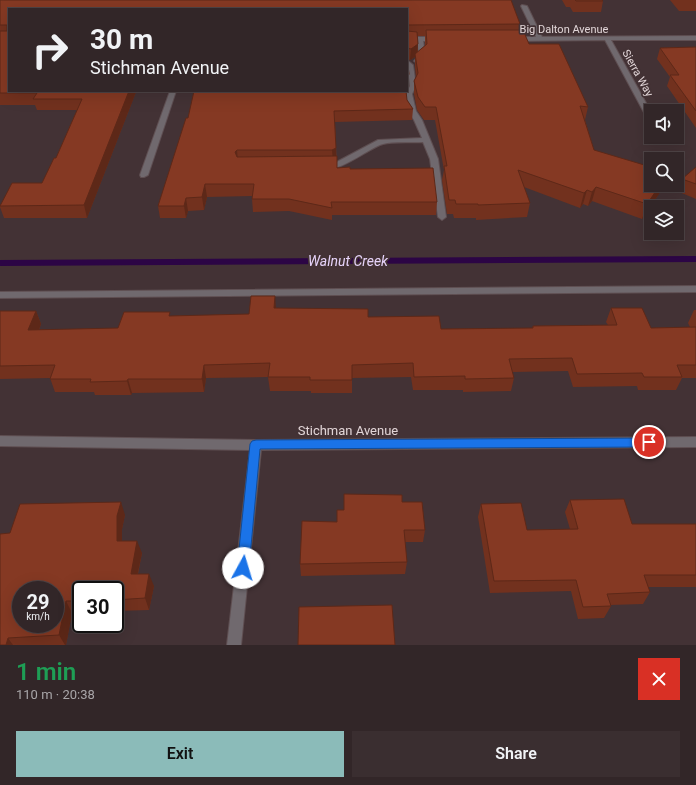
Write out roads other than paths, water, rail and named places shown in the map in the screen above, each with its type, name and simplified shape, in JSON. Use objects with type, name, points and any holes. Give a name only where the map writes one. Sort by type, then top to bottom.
[{"type":"street","points":[[524,6],[540,39]]},
{"type":"street","name":"Big Dalton Avenue","points":[[510,39],[696,38]]},
{"type":"street","points":[[408,39],[443,39]]},
{"type":"street","points":[[420,39],[422,57],[409,64],[413,86],[409,94],[412,111],[418,120],[434,159],[442,217]]},
{"type":"street","name":"Sierra Way","points":[[607,39],[644,105]]},
{"type":"street","points":[[144,175],[173,92]]},
{"type":"street","points":[[318,166],[334,166],[381,142],[426,140]]},
{"type":"street","points":[[0,295],[696,289]]},
{"type":"street","name":"Stichman Avenue","points":[[0,442],[256,444],[696,442]]},
{"type":"street","points":[[234,645],[256,444]]},
{"type":"waterway","name":"Walnut Creek","points":[[0,263],[696,259]]}]
